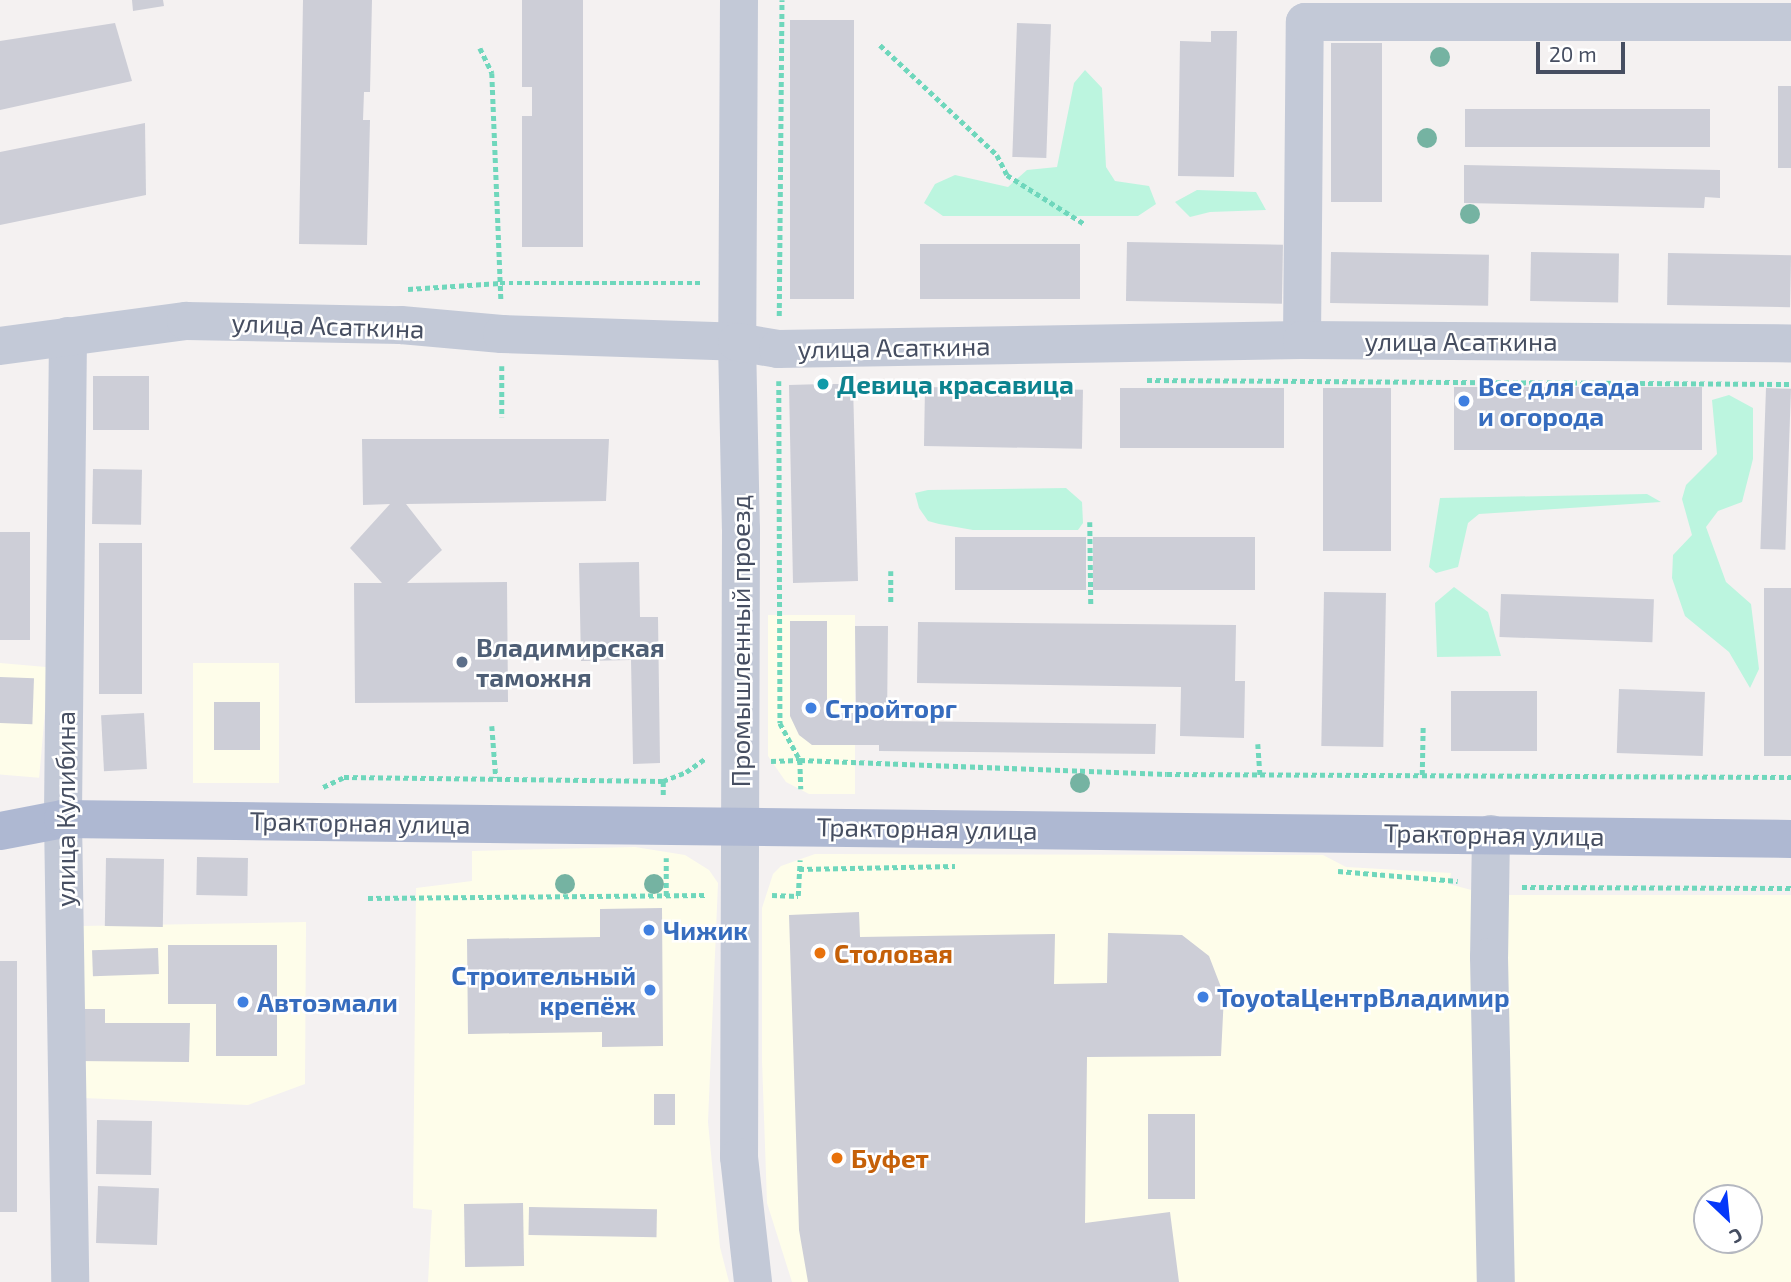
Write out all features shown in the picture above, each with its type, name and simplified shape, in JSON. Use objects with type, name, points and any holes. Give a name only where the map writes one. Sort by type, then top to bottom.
[{"type":"main road","name":"Тракторная улица","points":[[0,801],[63,819]]},
{"type":"main road","name":"Тракторная улица","points":[[0,831],[63,819],[1791,839]]},
{"type":"street","name":"Промышленный проезд","points":[[739,0],[737,342],[741,529],[738,1157],[753,1282]]},
{"type":"street","points":[[1302,340],[1305,22],[1791,22]]},
{"type":"street","name":"улица Асаткина","points":[[0,346],[186,321],[401,325],[502,334],[737,342],[785,363],[1302,340],[1791,343]]},
{"type":"street","name":"улица Кулибина","points":[[68,336],[63,819],[70,1282]]},
{"type":"street","points":[[1491,834],[1496,1282]]},
{"type":"path","points":[[782,0],[785,363],[779,377],[780,723],[800,760],[801,789]]},
{"type":"path","points":[[880,45],[997,155],[1007,175],[1086,225]]},
{"type":"path","points":[[480,48],[492,73],[502,334],[502,417]]},
{"type":"path","points":[[404,289],[500,284],[706,283]]},
{"type":"path","points":[[1138,380],[1791,384]]},
{"type":"path","points":[[1090,522],[1091,605]]},
{"type":"path","points":[[891,571],[891,602]]},
{"type":"path","points":[[1422,775],[1423,724]]},
{"type":"path","points":[[492,726],[496,778]]},
{"type":"path","points":[[1258,744],[1260,775]]},
{"type":"path","points":[[344,777],[663,781],[686,772],[706,758]]},
{"type":"path","points":[[771,761],[1167,774],[1791,777]]},
{"type":"path","points":[[663,781],[663,795]]},
{"type":"path","points":[[666,851],[666,896]]},
{"type":"path","points":[[765,895],[798,896],[800,859]]},
{"type":"path","points":[[1490,887],[1791,888]]},
{"type":"path","points":[[368,898],[643,899],[720,895]]},
{"type":"shaded area","points":[[768,615],[855,615],[855,794],[809,794],[786,782],[768,756]]},
{"type":"shaded area","points":[[0,663],[49,667],[39,778],[0,774]]},
{"type":"shaded area","points":[[193,663],[279,663],[279,783],[193,783]]},
{"type":"shaded area","points":[[635,847],[685,855],[709,870],[718,883],[708,1122],[720,1247],[729,1282],[428,1282],[432,1210],[413,1208],[416,888],[472,881],[472,851]]},
{"type":"shaded area","points":[[815,854],[1323,855],[1346,867],[1451,873],[1449,884],[1490,895],[1791,895],[1791,1282],[792,1282],[767,1203],[762,1061],[762,908],[773,874],[781,866]]},
{"type":"shaded area","points":[[306,922],[305,1084],[248,1105],[83,1098],[81,926]]},
{"type":"green space","points":[[1085,70],[1102,88],[1106,167],[1115,181],[1149,186],[1156,204],[1138,216],[943,216],[924,203],[935,184],[955,175],[1008,187],[1027,170],[1057,167],[1074,83]]},
{"type":"green space","points":[[1197,190],[1256,192],[1266,210],[1210,212],[1190,217],[1175,202]]},
{"type":"green space","points":[[1729,395],[1753,408],[1753,459],[1742,502],[1718,511],[1706,527],[1726,582],[1751,604],[1759,669],[1750,688],[1729,652],[1685,616],[1672,578],[1673,555],[1692,535],[1682,499],[1686,485],[1717,454],[1712,400]]},
{"type":"green space","points":[[1066,488],[1082,502],[1083,523],[1078,530],[973,530],[939,524],[928,521],[919,508],[915,493],[928,490]]},
{"type":"green space","points":[[1647,494],[1661,502],[1479,514],[1468,523],[1458,567],[1436,573],[1429,567],[1440,498]]},
{"type":"green space","points":[[1454,587],[1488,612],[1501,656],[1437,657],[1435,603]]},
{"type":"building","points":[[132,0],[163,0],[164,6],[133,11]]},
{"type":"building","points":[[303,0],[372,0],[370,92],[364,92],[363,120],[370,120],[367,245],[299,244]]},
{"type":"building","points":[[522,0],[583,0],[583,247],[522,247],[522,116],[532,116],[532,87],[522,87]]},
{"type":"building","points":[[790,20],[854,20],[854,299],[790,299]]},
{"type":"building","points":[[115,23],[132,81],[0,110],[0,41]]},
{"type":"building","points":[[1017,23],[1051,24],[1046,158],[1012,157]]},
{"type":"building","points":[[1211,31],[1237,31],[1234,177],[1178,176],[1180,41],[1211,42]]},
{"type":"building","points":[[1331,43],[1382,43],[1382,202],[1331,202]]},
{"type":"building","points":[[1778,86],[1791,86],[1791,168],[1778,168]]},
{"type":"building","points":[[1465,109],[1710,109],[1710,147],[1465,147]]},
{"type":"building","points":[[145,123],[146,195],[0,225],[0,152]]},
{"type":"building","points":[[1464,165],[1720,170],[1720,198],[1705,197],[1704,208],[1464,203]]},
{"type":"building","points":[[1127,242],[1283,245],[1282,304],[1126,301]]},
{"type":"building","points":[[920,244],[1080,244],[1080,299],[920,299]]},
{"type":"building","points":[[1331,252],[1489,255],[1488,306],[1330,303]]},
{"type":"building","points":[[1531,252],[1619,254],[1618,303],[1530,301]]},
{"type":"building","points":[[1668,253],[1791,255],[1790,307],[1667,305]]},
{"type":"building","points":[[93,376],[149,376],[149,430],[93,430]]},
{"type":"building","points":[[853,384],[858,581],[793,583],[789,385]]},
{"type":"building","points":[[925,387],[1083,390],[1082,449],[924,446]]},
{"type":"building","points":[[1454,387],[1702,387],[1702,450],[1454,450]]},
{"type":"building","points":[[1120,388],[1284,388],[1284,448],[1120,448]]},
{"type":"building","points":[[1323,388],[1391,388],[1391,551],[1323,551]]},
{"type":"building","points":[[1766,388],[1791,389],[1785,550],[1760,549]]},
{"type":"building","points":[[362,439],[609,439],[606,501],[406,504],[442,550],[407,583],[507,582],[508,702],[355,703],[354,583],[382,583],[350,548],[390,504],[363,505]]},
{"type":"building","points":[[93,469],[142,470],[141,525],[92,524]]},
{"type":"building","points":[[0,532],[30,532],[30,640],[0,640]]},
{"type":"building","points":[[955,537],[1086,537],[1086,590],[955,590]]},
{"type":"building","points":[[1093,537],[1255,537],[1255,590],[1093,590]]},
{"type":"building","points":[[99,543],[142,543],[142,694],[99,694]]},
{"type":"building","points":[[639,562],[640,617],[658,617],[660,763],[633,764],[631,660],[581,661],[579,563]]},
{"type":"building","points":[[1764,588],[1791,588],[1791,756],[1764,756]]},
{"type":"building","points":[[1324,592],[1386,593],[1383,747],[1321,746]]},
{"type":"building","points":[[1501,594],[1654,599],[1652,642],[1499,637]]},
{"type":"building","points":[[790,621],[827,621],[827,713],[856,713],[855,626],[888,626],[887,721],[1156,724],[1155,754],[879,751],[879,745],[812,745],[799,735],[790,716]]},
{"type":"building","points":[[918,622],[1236,625],[1235,681],[1245,681],[1244,738],[1180,736],[1181,687],[917,683]]},
{"type":"building","points":[[0,677],[34,678],[32,724],[0,723]]},
{"type":"building","points":[[1619,689],[1705,692],[1703,756],[1617,753]]},
{"type":"building","points":[[1451,691],[1537,691],[1537,751],[1451,751]]},
{"type":"building","points":[[214,702],[260,702],[260,750],[214,750]]},
{"type":"building","points":[[144,713],[147,769],[104,771],[101,715]]},
{"type":"building","points":[[197,857],[248,858],[247,896],[196,895]]},
{"type":"building","points":[[106,858],[164,859],[163,927],[105,926]]},
{"type":"building","points":[[662,908],[663,1046],[602,1047],[602,1032],[468,1034],[467,939],[600,937],[600,909]]},
{"type":"building","points":[[859,912],[860,937],[1055,934],[1054,984],[1107,983],[1108,933],[1182,935],[1209,956],[1224,995],[1221,1056],[1087,1057],[1085,1223],[1170,1212],[1179,1282],[808,1282],[799,1230],[789,915]]},
{"type":"building","points":[[168,945],[277,945],[277,1056],[216,1056],[216,1004],[168,1004]]},
{"type":"building","points":[[158,948],[159,974],[93,976],[92,950]]},
{"type":"building","points":[[0,961],[17,961],[17,1212],[0,1212]]},
{"type":"building","points":[[77,1009],[105,1009],[105,1023],[190,1023],[189,1062],[76,1061]]},
{"type":"building","points":[[654,1094],[675,1094],[675,1125],[654,1125]]},
{"type":"building","points":[[1148,1114],[1195,1114],[1195,1199],[1148,1199]]},
{"type":"building","points":[[97,1120],[152,1121],[151,1175],[96,1174]]},
{"type":"building","points":[[98,1186],[159,1188],[157,1245],[96,1243]]},
{"type":"building","points":[[523,1203],[524,1266],[465,1267],[464,1204]]},
{"type":"building","points":[[529,1207],[657,1209],[656,1237],[529,1235]]},
{"type":"place","name":"Девица красавица","points":[[823,384]]},
{"type":"place","name":"Все для сада и огорода","points":[[1464,401]]},
{"type":"place","name":"Владимирская таможня","points":[[462,662]]},
{"type":"place","name":"Стройторг","points":[[811,708]]},
{"type":"place","name":"Чижик","points":[[649,930]]},
{"type":"place","name":"Столовая","points":[[820,953]]},
{"type":"place","name":"Строительный крепёж","points":[[650,990]]},
{"type":"place","name":"ToyotaЦентрВладимир","points":[[1203,997]]},
{"type":"place","name":"Автоэмали","points":[[243,1002]]},
{"type":"place","name":"Буфет","points":[[837,1158]]}]
